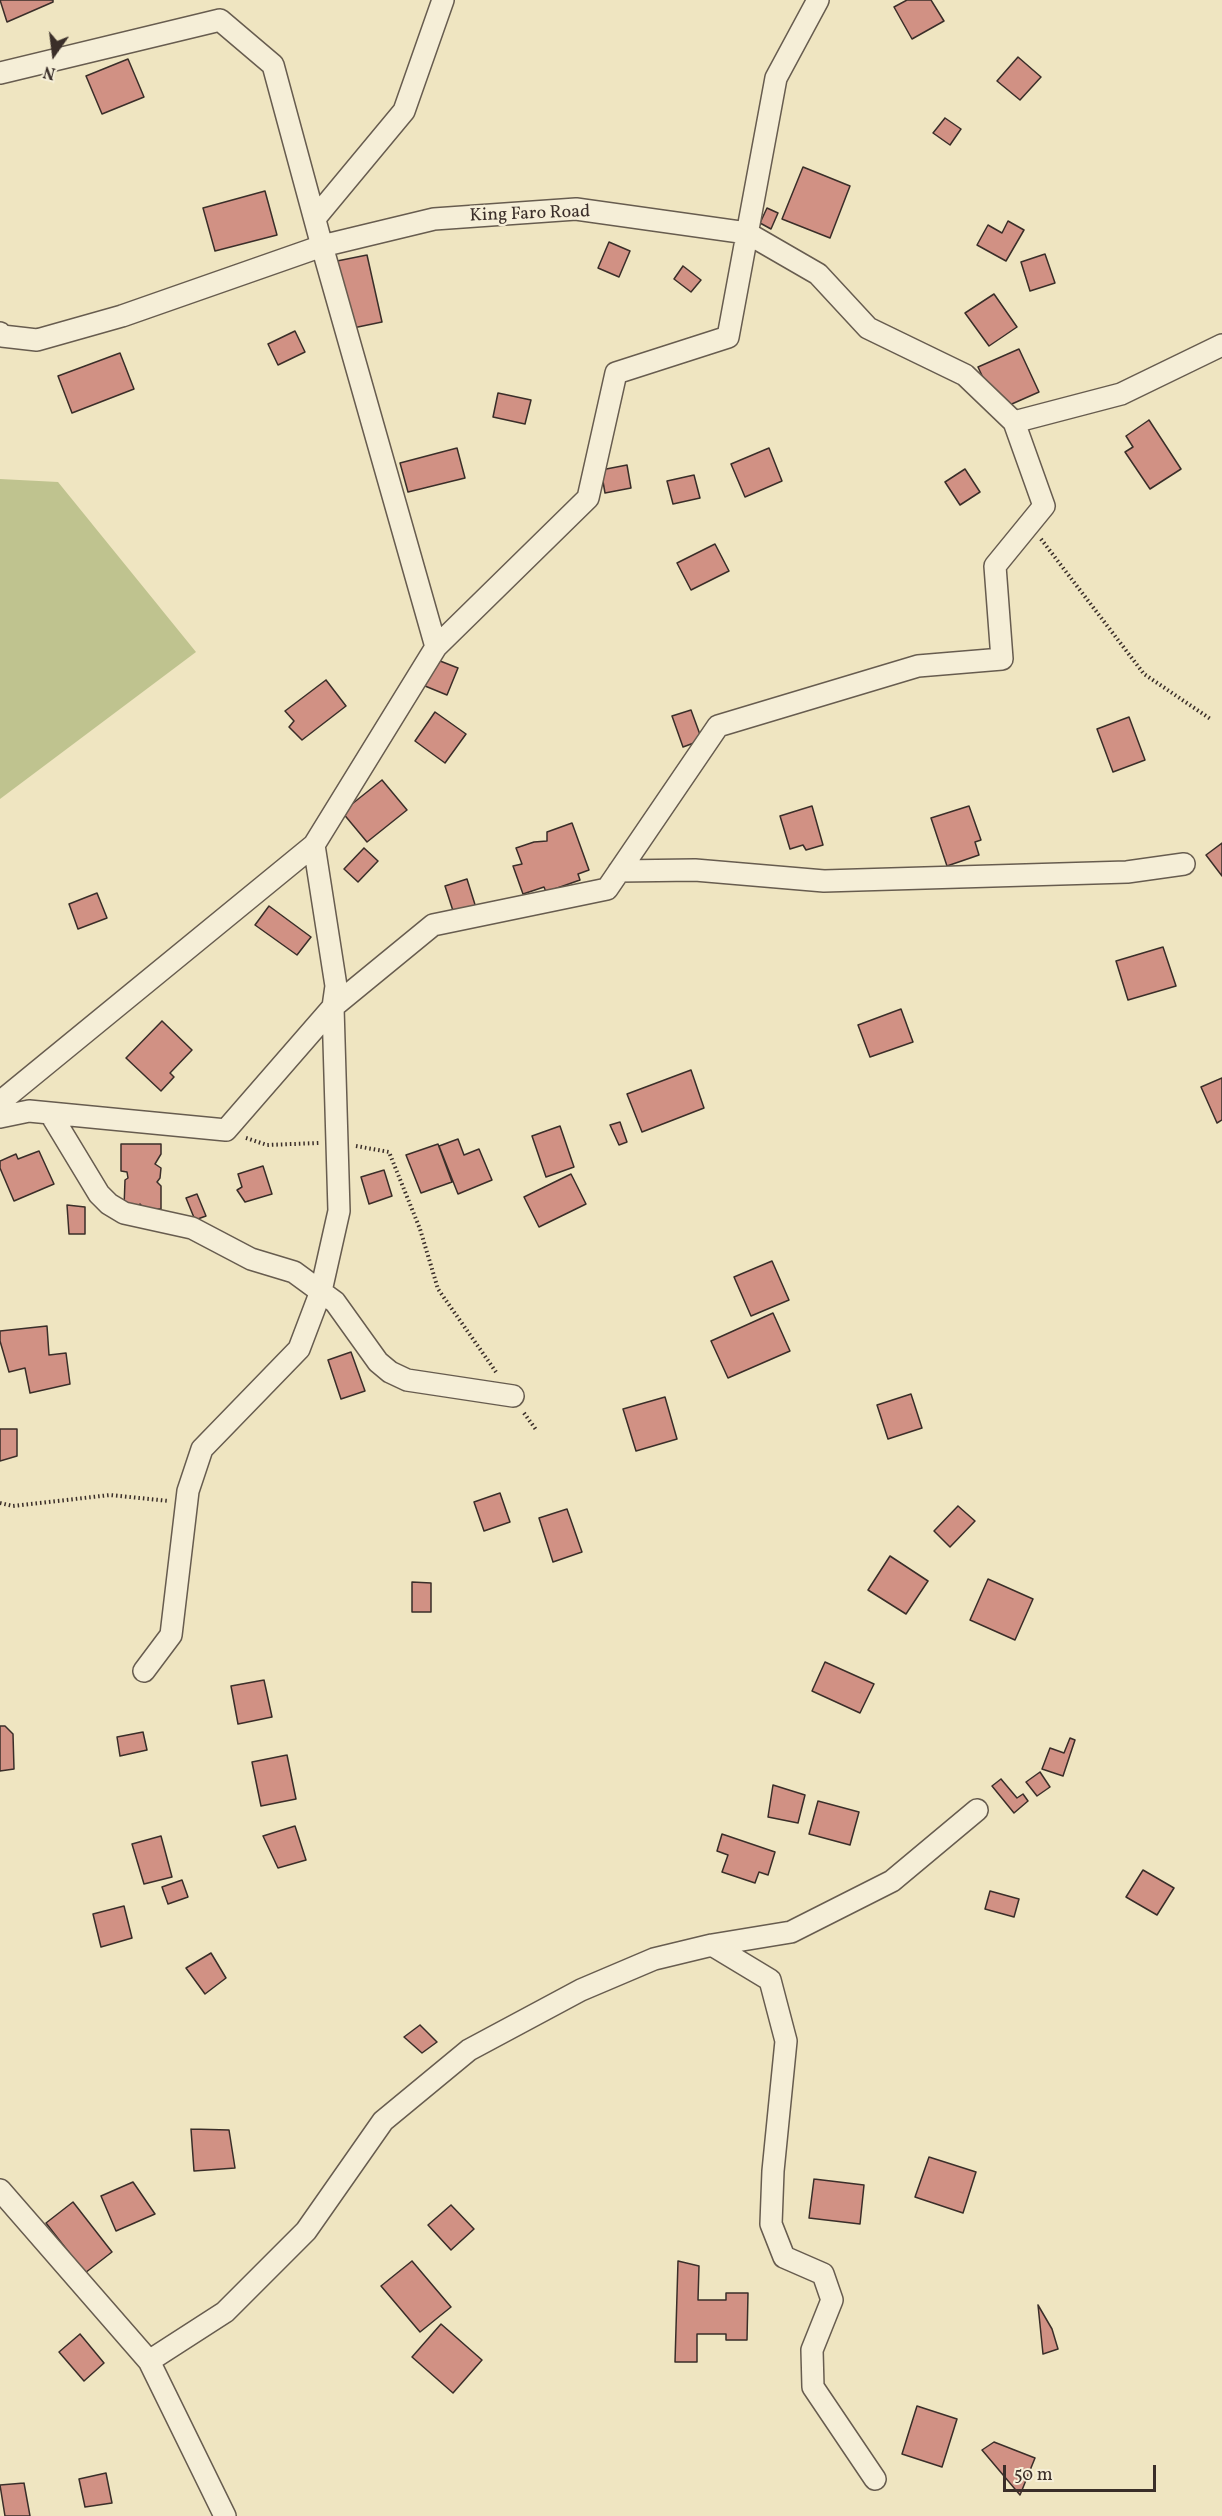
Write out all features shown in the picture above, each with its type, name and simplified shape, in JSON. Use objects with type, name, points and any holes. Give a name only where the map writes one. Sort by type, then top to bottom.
[{"type":"street","points":[[316,217],[404,111],[443,0]]},
{"type":"street","points":[[0,1102],[314,845],[436,647],[588,498],[616,373],[728,337],[776,78],[818,0]]},
{"type":"street","points":[[0,73],[220,20],[273,65],[436,647]]},
{"type":"street","name":"King Faro Road","points":[[0,333],[2,336],[37,340],[122,316],[322,246],[434,219],[576,209],[747,233],[818,274],[868,328],[965,375],[1014,422]]},
{"type":"street","points":[[0,1117],[29,1111],[226,1130],[333,1007],[433,925],[607,889],[718,726],[918,666],[1002,659],[995,566],[1044,506],[1014,422],[1121,394],[1222,345]]},
{"type":"street","points":[[144,1671],[171,1635],[187,1504],[202,1449],[299,1349],[321,1291],[339,1211],[333,1007],[336,986],[314,845]]},
{"type":"street","points":[[619,871],[695,870],[824,881],[1127,872],[1184,864]]},
{"type":"street","points":[[50,1113],[99,1194],[123,1213],[192,1228],[251,1259],[294,1272],[335,1302],[378,1362],[390,1372],[407,1380],[513,1396]]},
{"type":"street","points":[[149,2361],[225,2312],[306,2231],[383,2121],[470,2050],[591,1986],[654,1959],[712,1945],[790,1932],[892,1881],[977,1810]]},
{"type":"street","points":[[712,1945],[770,1980],[786,2041],[773,2171],[771,2224],[784,2257],[823,2274],[831,2300],[812,2350],[813,2387],[875,2479]]},
{"type":"street","points":[[0,2190],[149,2361],[225,2516]]},
{"type":"path","points":[[1029,524],[1143,674],[1212,720]]},
{"type":"path","points":[[226,1130],[267,1145],[337,1142],[389,1152],[420,1229],[438,1289],[537,1431]]},
{"type":"path","points":[[0,1503],[13,1506],[110,1494],[187,1504]]},
{"type":"green space","points":[[0,479],[58,482],[196,652],[0,799]]},
{"type":"building","points":[[0,0],[53,0],[53,2],[7,22]]},
{"type":"building","points":[[907,0],[931,0],[944,21],[912,39],[894,7]]},
{"type":"building","points":[[1018,57],[1041,77],[1020,100],[997,81]]},
{"type":"building","points":[[128,59],[144,97],[102,114],[86,76]]},
{"type":"building","points":[[945,118],[961,129],[950,145],[933,133]]},
{"type":"building","points":[[803,167],[850,186],[830,238],[782,219]]},
{"type":"building","points":[[265,191],[277,235],[215,251],[203,208]]},
{"type":"building","points":[[767,208],[778,213],[771,229],[760,223]]},
{"type":"building","points":[[1008,221],[1024,230],[1006,261],[977,245],[988,225],[1002,233]]},
{"type":"building","points":[[609,242],[630,251],[619,277],[598,268]]},
{"type":"building","points":[[1045,254],[1055,283],[1030,291],[1021,262]]},
{"type":"building","points":[[367,255],[382,322],[353,328],[337,261]]},
{"type":"building","points":[[683,266],[701,280],[691,292],[674,279]]},
{"type":"building","points":[[994,294],[1017,327],[989,346],[965,313]]},
{"type":"building","points":[[295,331],[305,352],[278,365],[268,344]]},
{"type":"building","points":[[1019,349],[1039,392],[1005,407],[991,395],[978,367]]},
{"type":"building","points":[[120,353],[134,389],[72,413],[58,376]]},
{"type":"building","points":[[498,393],[531,400],[525,424],[493,417]]},
{"type":"building","points":[[1149,420],[1181,469],[1150,489],[1125,452],[1133,447],[1126,436]]},
{"type":"building","points":[[457,448],[465,478],[408,492],[400,463]]},
{"type":"building","points":[[769,448],[782,481],[745,497],[731,464]]},
{"type":"building","points":[[627,465],[631,488],[605,493],[601,470]]},
{"type":"building","points":[[965,469],[980,492],[960,505],[945,482]]},
{"type":"building","points":[[694,475],[700,498],[673,504],[667,481]]},
{"type":"building","points":[[715,544],[729,571],[691,590],[677,563]]},
{"type":"building","points":[[435,659],[458,668],[447,695],[425,686]]},
{"type":"building","points":[[326,680],[346,706],[302,740],[289,727],[294,721],[285,711]]},
{"type":"building","points":[[691,710],[702,740],[683,747],[672,716]]},
{"type":"building","points":[[435,712],[466,734],[445,763],[415,741]]},
{"type":"building","points":[[1129,717],[1145,760],[1113,772],[1097,729]]},
{"type":"building","points":[[382,780],[407,810],[367,842],[342,812]]},
{"type":"building","points":[[812,806],[823,845],[806,850],[803,845],[790,849],[780,816]]},
{"type":"building","points":[[969,806],[981,840],[975,842],[979,855],[947,866],[931,818]]},
{"type":"building","points":[[572,823],[589,870],[578,874],[580,880],[546,892],[544,887],[523,894],[513,866],[522,864],[516,848],[534,842],[547,841],[547,832]]},
{"type":"building","points":[[1222,843],[1222,876],[1206,855]]},
{"type":"building","points":[[364,848],[378,861],[358,882],[344,869]]},
{"type":"building","points":[[467,879],[477,911],[455,917],[445,886]]},
{"type":"building","points":[[97,893],[107,918],[78,929],[69,904]]},
{"type":"building","points":[[269,906],[311,937],[297,955],[255,925]]},
{"type":"building","points":[[1163,947],[1176,986],[1128,1000],[1116,961]]},
{"type":"building","points":[[901,1009],[913,1042],[870,1057],[858,1025]]},
{"type":"building","points":[[162,1021],[192,1050],[170,1073],[174,1077],[161,1091],[126,1058]]},
{"type":"building","points":[[691,1070],[704,1108],[642,1132],[627,1094]]},
{"type":"building","points":[[1222,1078],[1222,1120],[1217,1123],[1201,1087]]},
{"type":"building","points":[[620,1122],[627,1142],[619,1145],[610,1125]]},
{"type":"building","points":[[560,1126],[574,1167],[546,1177],[532,1136]]},
{"type":"building","points":[[458,1139],[464,1155],[479,1149],[492,1180],[458,1194],[439,1146]]},
{"type":"building","points":[[121,1144],[161,1144],[161,1154],[155,1164],[161,1168],[157,1182],[161,1186],[161,1209],[144,1209],[140,1204],[135,1208],[124,1208],[125,1180],[128,1178],[127,1172],[121,1171]]},
{"type":"building","points":[[438,1144],[452,1182],[421,1193],[406,1155]]},
{"type":"building","points":[[39,1151],[54,1184],[14,1201],[0,1168],[0,1161],[16,1154],[18,1159]]},
{"type":"building","points":[[263,1166],[272,1194],[245,1202],[237,1190],[242,1187],[238,1174]]},
{"type":"building","points":[[384,1170],[392,1196],[369,1204],[361,1177]]},
{"type":"building","points":[[571,1174],[586,1204],[539,1227],[524,1197]]},
{"type":"building","points":[[197,1194],[206,1216],[195,1220],[186,1198]]},
{"type":"building","points":[[67,1205],[85,1207],[85,1234],[69,1234]]},
{"type":"building","points":[[772,1261],[789,1300],[751,1316],[734,1277]]},
{"type":"building","points":[[773,1313],[790,1351],[728,1378],[711,1341]]},
{"type":"building","points":[[47,1326],[49,1355],[66,1353],[70,1384],[30,1393],[25,1368],[9,1372],[0,1341],[0,1331]]},
{"type":"building","points":[[351,1352],[365,1391],[341,1399],[328,1360]]},
{"type":"building","points":[[911,1394],[922,1428],[888,1439],[877,1405]]},
{"type":"building","points":[[665,1397],[677,1439],[636,1451],[623,1409]]},
{"type":"building","points":[[0,1429],[17,1429],[17,1456],[0,1461]]},
{"type":"building","points":[[500,1493],[510,1522],[484,1531],[474,1502]]},
{"type":"building","points":[[958,1506],[975,1521],[950,1547],[934,1531]]},
{"type":"building","points":[[567,1509],[582,1552],[553,1562],[539,1518]]},
{"type":"building","points":[[890,1556],[928,1581],[906,1614],[868,1590]]},
{"type":"building","points":[[988,1579],[1033,1599],[1015,1640],[970,1620]]},
{"type":"building","points":[[412,1582],[431,1583],[431,1612],[412,1612]]},
{"type":"building","points":[[825,1662],[874,1684],[860,1713],[812,1691]]},
{"type":"building","points":[[264,1680],[272,1717],[238,1724],[231,1686]]},
{"type":"building","points":[[0,1726],[5,1726],[13,1734],[14,1769],[0,1771]]},
{"type":"building","points":[[143,1732],[147,1750],[120,1756],[117,1737]]},
{"type":"building","points":[[1070,1738],[1075,1740],[1063,1776],[1042,1769],[1050,1748],[1064,1753]]},
{"type":"building","points":[[287,1755],[296,1799],[261,1806],[252,1762]]},
{"type":"building","points":[[1040,1772],[1050,1787],[1037,1796],[1026,1782]]},
{"type":"building","points":[[1001,1779],[1017,1798],[1023,1794],[1028,1801],[1014,1813],[992,1786]]},
{"type":"building","points":[[773,1785],[805,1795],[798,1823],[768,1817]]},
{"type":"building","points":[[818,1801],[859,1812],[850,1845],[809,1834]]},
{"type":"building","points":[[295,1826],[306,1860],[278,1868],[263,1836]]},
{"type":"building","points":[[722,1834],[775,1852],[768,1875],[759,1872],[755,1883],[722,1872],[728,1855],[717,1851]]},
{"type":"building","points":[[161,1836],[172,1877],[144,1884],[132,1844]]},
{"type":"building","points":[[1143,1870],[1174,1888],[1157,1915],[1126,1897]]},
{"type":"building","points":[[182,1880],[188,1897],[168,1904],[162,1887]]},
{"type":"building","points":[[990,1891],[1019,1899],[1014,1917],[985,1909]]},
{"type":"building","points":[[124,1906],[132,1938],[101,1947],[93,1914]]},
{"type":"building","points":[[211,1953],[226,1978],[205,1994],[186,1968]]},
{"type":"building","points":[[420,2025],[437,2042],[422,2053],[404,2037]]},
{"type":"building","points":[[191,2129],[229,2130],[235,2168],[194,2171]]},
{"type":"building","points":[[929,2157],[976,2172],[963,2213],[915,2197]]},
{"type":"building","points":[[814,2179],[864,2185],[860,2224],[809,2218]]},
{"type":"building","points":[[133,2182],[155,2214],[116,2231],[101,2196]]},
{"type":"building","points":[[73,2202],[112,2252],[85,2273],[46,2223]]},
{"type":"building","points":[[451,2205],[474,2229],[451,2250],[428,2225]]},
{"type":"building","points":[[412,2261],[451,2307],[420,2332],[381,2286]]},
{"type":"building","points":[[678,2261],[699,2266],[698,2300],[726,2300],[726,2293],[748,2293],[747,2340],[726,2340],[726,2334],[697,2334],[697,2362],[675,2362]]},
{"type":"building","points":[[1038,2305],[1052,2329],[1058,2349],[1043,2354]]},
{"type":"building","points":[[441,2324],[482,2360],[453,2393],[412,2357]]},
{"type":"building","points":[[80,2334],[104,2363],[84,2381],[59,2352]]},
{"type":"building","points":[[917,2406],[957,2419],[942,2467],[902,2454]]},
{"type":"building","points":[[994,2442],[1035,2458],[1020,2495],[982,2450]]},
{"type":"building","points":[[106,2473],[112,2503],[85,2507],[79,2479]]},
{"type":"building","points":[[24,2483],[30,2516],[5,2516],[0,2485]]}]
